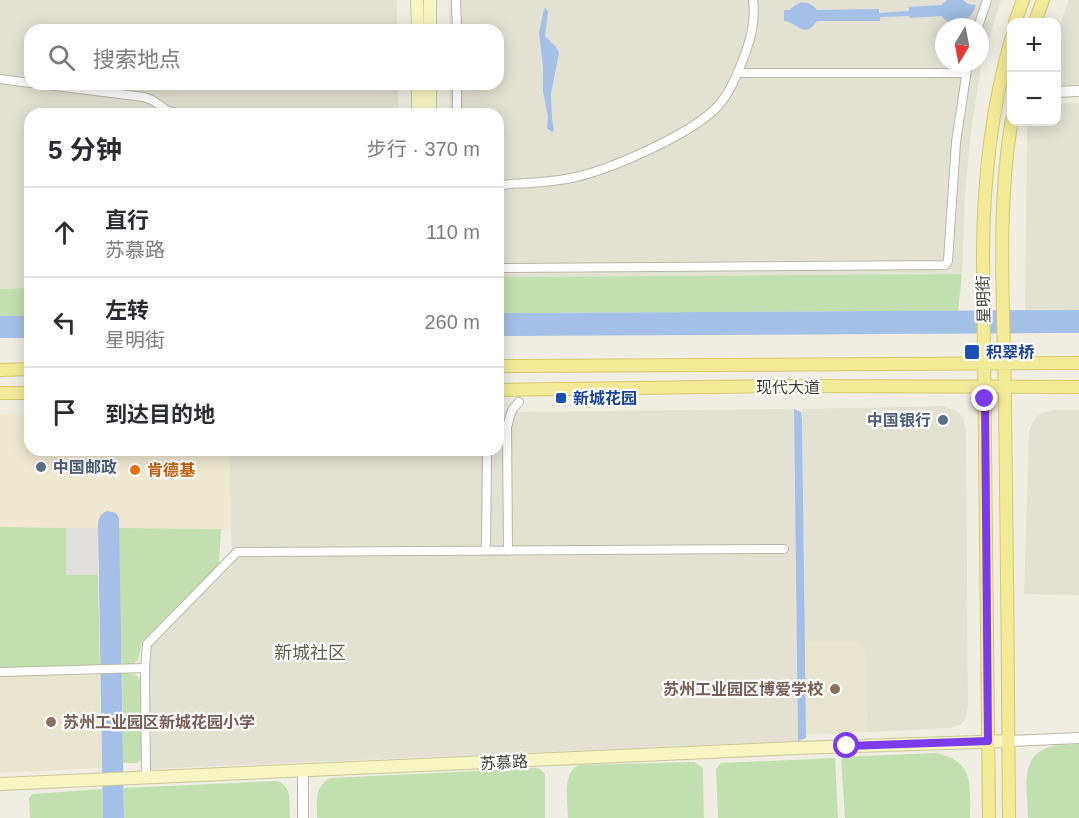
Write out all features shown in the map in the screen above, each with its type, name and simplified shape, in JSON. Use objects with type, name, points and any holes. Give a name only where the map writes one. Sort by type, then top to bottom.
[{"type":"main road","points":[[417,0],[418,24]]},
{"type":"main road","points":[[430,0],[430,24]]},
{"type":"main road","points":[[1017,18],[1023,0]]},
{"type":"main road","points":[[1036,18],[1043,0]]},
{"type":"main road","name":"星明街","points":[[989,818],[983,222],[986,163],[998,88],[1007,52]]},
{"type":"main road","points":[[418,90],[418,108]]},
{"type":"main road","points":[[430,90],[430,108]]},
{"type":"main road","name":"星明街","points":[[1009,818],[1003,193],[1010,126]]},
{"type":"main road","name":"现代大道","points":[[504,366],[1079,363]]},
{"type":"main road","points":[[0,370],[24,369]]},
{"type":"main road","name":"现代大道","points":[[504,390],[786,386],[1079,387]]},
{"type":"main road","points":[[0,393],[24,393]]},
{"type":"main road","name":"苏慕路","points":[[0,784],[1008,741]]},
{"type":"street","points":[[456,0],[456,24]]},
{"type":"street","points":[[504,184],[572,178],[649,149],[678,135],[713,111],[723,100],[737,73],[753,28],[753,0]]},
{"type":"street","points":[[981,18],[987,0]]},
{"type":"street","points":[[504,268],[945,265],[948,261],[956,142],[965,73],[737,73]]},
{"type":"street","points":[[0,79],[24,82]]},
{"type":"street","points":[[87,90],[144,97],[164,108]]},
{"type":"street","points":[[457,90],[457,108]]},
{"type":"street","points":[[1061,92],[1079,92]]},
{"type":"street","points":[[508,551],[507,427],[512,410],[519,402]]},
{"type":"street","points":[[486,551],[487,456]]},
{"type":"street","points":[[146,778],[145,652],[150,640],[237,552],[783,549]]},
{"type":"street","points":[[0,672],[145,668]]},
{"type":"street","points":[[1008,741],[1079,738]]},
{"type":"street","points":[[303,771],[303,818]]},
{"type":"shaded area","points":[[0,0],[397,0],[397,24],[24,24],[24,90],[398,90],[398,108],[24,108],[24,288],[0,289]]},
{"type":"shaded area","points":[[449,0],[1001,0],[989,39],[989,18],[935,18],[935,72],[980,72],[971,131],[965,194],[962,274],[504,277],[504,108],[450,108],[449,90],[504,90],[504,24],[449,24]]},
{"type":"shaded area","points":[[1069,0],[1079,0],[1079,86],[1061,84],[1061,21]]},
{"type":"shaded area","points":[[1079,103],[1079,310],[1025,311],[1027,132],[1028,126],[1061,126],[1061,104]]},
{"type":"shaded area","points":[[944,406],[963,417],[966,430],[968,707],[966,718],[961,724],[950,728],[867,732],[865,647],[860,641],[804,641],[802,409]]},
{"type":"shaded area","name":"新城花园","points":[[794,409],[798,741],[151,769],[149,647],[232,565],[229,456],[504,456],[504,412]]},
{"type":"shaded area","points":[[1054,410],[1079,410],[1079,595],[1024,594],[1029,431],[1034,420],[1041,413]]},
{"type":"shaded area","points":[[0,414],[24,414],[24,456],[229,456],[231,529],[0,527]]},
{"type":"shaded area","points":[[66,528],[98,528],[98,575],[66,575]]},
{"type":"shaded area","name":"苏州工业园区博爱学校","points":[[804,641],[860,641],[865,647],[867,732],[805,735]]},
{"type":"shaded area","name":"苏州工业园区新城花园小学","points":[[100,675],[102,768],[0,773],[0,676]]},
{"type":"green space","points":[[962,274],[958,311],[504,313],[504,277]]},
{"type":"green space","points":[[24,288],[24,316],[0,316],[0,289]]},
{"type":"green space","points":[[0,527],[66,528],[66,574],[98,575],[100,667],[0,668]]},
{"type":"green space","points":[[119,528],[221,529],[219,564],[142,642],[138,660],[133,664],[122,665],[119,624]]},
{"type":"green space","points":[[122,673],[135,674],[142,681],[141,759],[137,763],[123,763]]},
{"type":"green space","points":[[1079,744],[1079,818],[1028,818],[1027,776],[1033,758],[1040,751],[1050,747]]},
{"type":"green space","points":[[935,753],[948,756],[964,768],[968,776],[970,818],[845,818],[841,757]]},
{"type":"green space","points":[[835,758],[838,818],[718,818],[716,769],[721,763]]},
{"type":"green space","points":[[694,762],[703,768],[704,818],[568,818],[568,780],[574,768],[580,765]]},
{"type":"green space","points":[[535,768],[545,774],[545,818],[317,818],[319,790],[331,778]]},
{"type":"green space","points":[[277,781],[288,791],[290,818],[124,818],[124,788]]},
{"type":"green space","points":[[102,789],[103,818],[30,818],[29,798],[33,794]]},
{"type":"water","points":[[947,0],[963,0],[968,4],[976,5],[969,18],[944,18],[942,16],[910,18],[909,16],[880,17],[880,21],[817,21],[804,30],[784,21],[784,10],[790,10],[796,4],[804,2],[811,4],[817,10],[879,9],[879,13],[909,11],[909,7],[941,5]]},
{"type":"water","points":[[546,8],[548,12],[545,36],[559,53],[551,94],[554,130],[552,132],[547,128],[548,117],[543,91],[539,33]]},
{"type":"water","points":[[1079,310],[1079,333],[504,336],[504,313]]},
{"type":"water","points":[[0,316],[24,316],[24,338],[0,338]]},
{"type":"water","points":[[794,409],[801,412],[802,420],[806,738],[798,741]]},
{"type":"water","points":[[107,511],[116,513],[119,518],[124,818],[103,818],[98,520]]},
{"type":"place","name":"积翠桥","points":[[972,352]]},
{"type":"place","name":"新城花园","points":[[561,398]]},
{"type":"place","name":"中国银行","points":[[943,420]]},
{"type":"place","name":"中国邮政","points":[[41,467]]},
{"type":"place","name":"肯德基","points":[[135,470]]},
{"type":"place","name":"苏州工业园区博爱学校","points":[[835,689]]},
{"type":"place","name":"苏州工业园区新城花园小学","points":[[51,722]]},
{"type":"district","name":"新城社区","points":[[310,653]]},
{"type":"route","points":[[847,746],[988,741],[985,399]]}]
